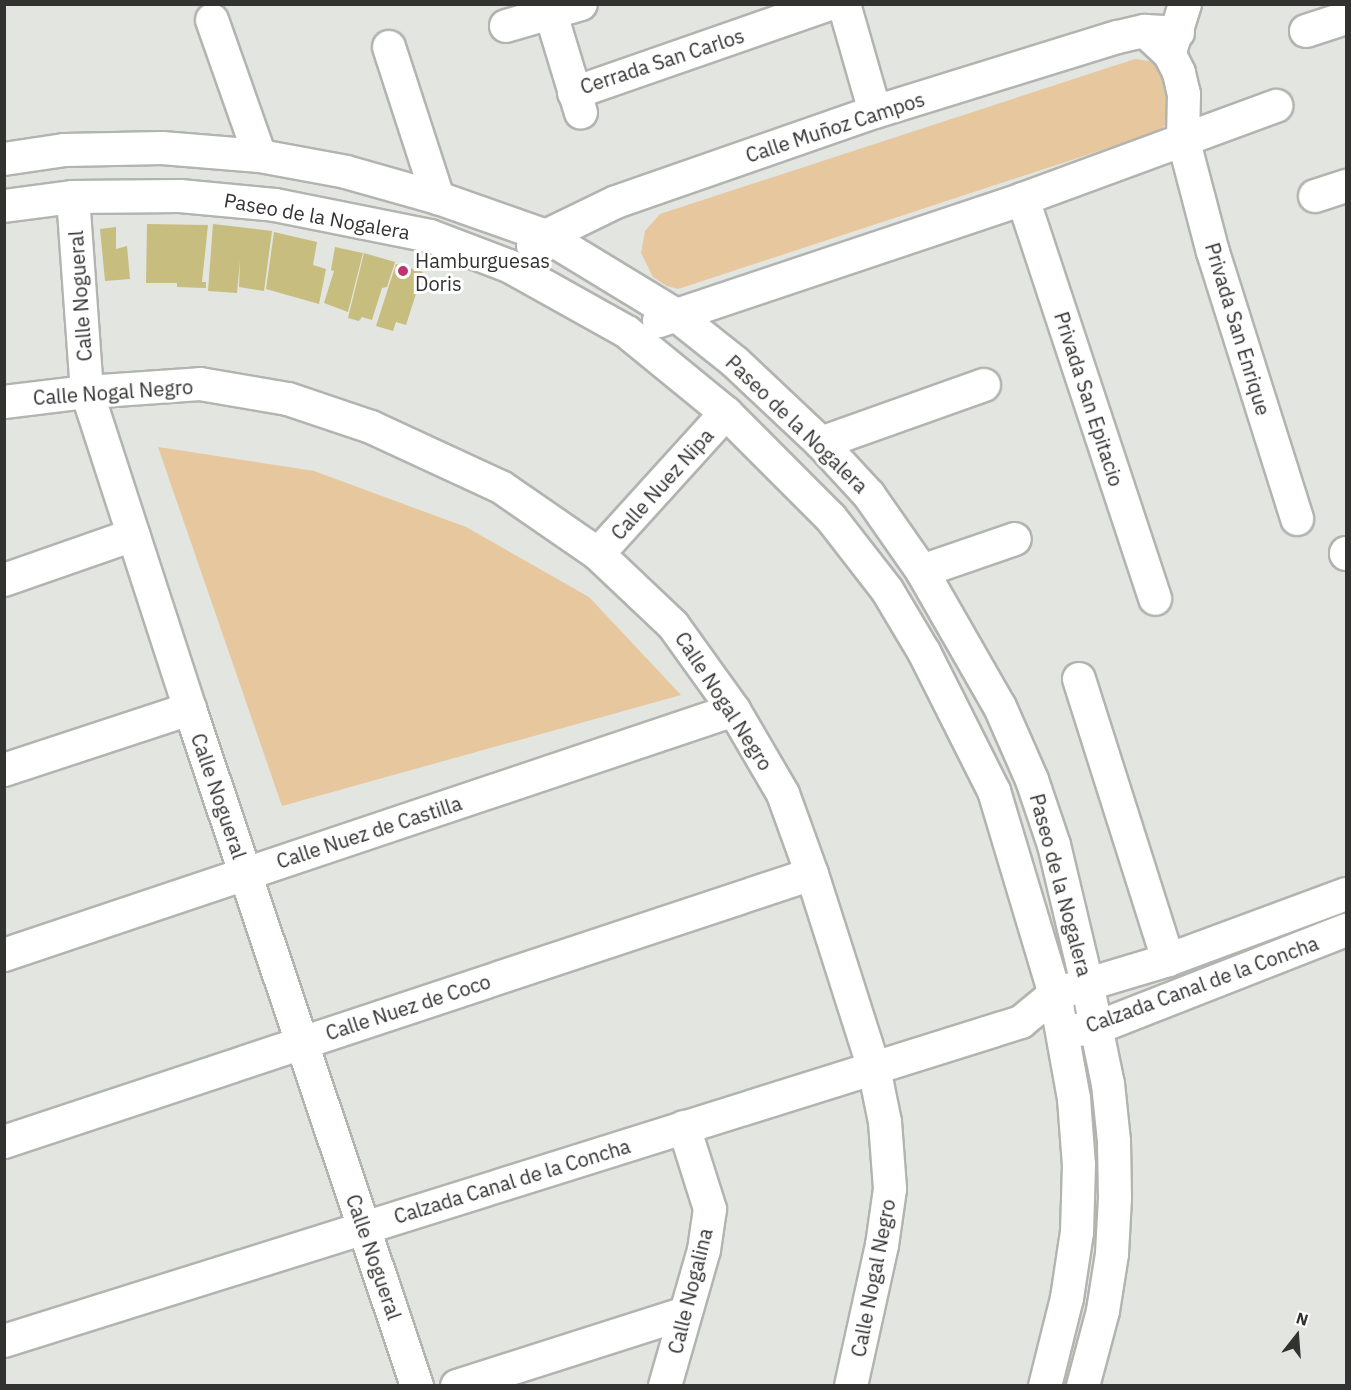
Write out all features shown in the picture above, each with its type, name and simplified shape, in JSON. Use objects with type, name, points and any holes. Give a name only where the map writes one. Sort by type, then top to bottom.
[{"type":"street","points":[[506,26],[581,4]]},
{"type":"street","name":"Cerrada San Carlos","points":[[551,14],[578,103],[790,11],[830,4]]},
{"type":"street","points":[[844,4],[875,112]]},
{"type":"street","name":"Calle Muñoz Campos","points":[[509,266],[546,236],[616,202],[875,112],[1118,37],[1149,18],[1177,30]]},
{"type":"street","points":[[1306,31],[1347,18]]},
{"type":"street","points":[[212,20],[260,156]]},
{"type":"street","name":"Privada San Enrique","points":[[1177,30],[1179,73],[1184,94],[1183,138],[1213,252],[1297,519]]},
{"type":"street","points":[[389,47],[438,198]]},
{"type":"street","points":[[627,332],[1023,199],[1183,138],[1276,106]]},
{"type":"street","name":"Paseo de la Nogalera","points":[[4,159],[65,150],[162,148],[260,156],[346,172],[438,198],[546,236],[676,315],[735,362],[821,442],[869,495],[922,571],[1000,707],[1032,780],[1054,845],[1088,983],[1109,1095],[1114,1140],[1115,1198],[1112,1254],[1103,1311],[1083,1386]]},
{"type":"street","points":[[1315,196],[1347,186]]},
{"type":"street","name":"Paseo de la Nogalera","points":[[4,206],[73,197],[180,196],[275,205],[430,236],[509,266],[627,332],[726,413],[831,518],[887,590],[924,652],[994,791],[1055,994],[1063,1032]]},
{"type":"street","name":"Calle Nogueral","points":[[73,197],[87,392],[190,709],[417,1386]]},
{"type":"street","name":"Privada San Epitacio","points":[[1023,199],[1155,599]]},
{"type":"street","name":"Calle Nogal Negro","points":[[4,402],[87,392],[200,384],[288,399],[371,427],[501,487],[598,554],[673,625],[734,710],[783,794],[812,874],[874,1068],[885,1122],[890,1189],[882,1245],[851,1386]]},
{"type":"street","points":[[821,442],[984,385]]},
{"type":"street","name":"Calle Nuez Nipa","points":[[598,554],[726,413]]},
{"type":"street","points":[[4,580],[133,535]]},
{"type":"street","points":[[922,571],[1015,539]]},
{"type":"street","points":[[1079,679],[1168,960]]},
{"type":"street","points":[[4,770],[190,709]]},
{"type":"street","name":"Calle Nuez de Castilla","points":[[4,955],[734,710]]},
{"type":"street","name":"Calle Nuez de Coco","points":[[4,1142],[812,874]]},
{"type":"street","name":"Calzada Canal de la Concha","points":[[4,1341],[1021,1022],[1055,994],[1168,960],[1347,894]]},
{"type":"street","name":"Calzada Canal de la Concha","points":[[1021,1022],[1063,1032],[1096,1028],[1347,930]]},
{"type":"street","points":[[1045,1386],[1067,1298],[1077,1232],[1079,1165],[1076,1121],[1063,1032]]},
{"type":"street","name":"Calle Nogalina","points":[[665,1386],[704,1250],[710,1209],[684,1127]]},
{"type":"street","points":[[457,1386],[686,1313]]},
{"type":"shaded area","points":[[1135,59],[1155,62],[1163,71],[1170,88],[1168,123],[1157,132],[678,289],[667,286],[653,277],[641,253],[645,231],[660,214]]},
{"type":"shaded area","points":[[158,447],[314,471],[466,527],[589,597],[681,695],[282,806]]},
{"type":"building","points":[[147,224],[208,225],[202,282],[206,282],[206,288],[177,287],[177,283],[146,283]]},
{"type":"building","points":[[213,224],[272,231],[264,291],[239,287],[240,260],[237,293],[208,291]]},
{"type":"building","points":[[116,227],[116,249],[127,246],[130,279],[105,281],[100,229]]},
{"type":"building","points":[[274,232],[317,242],[313,265],[326,269],[319,304],[266,289]]},
{"type":"building","points":[[335,247],[363,253],[348,312],[324,303],[334,271],[331,270]]},
{"type":"building","points":[[364,253],[395,262],[387,287],[382,288],[372,320],[362,317],[359,321],[348,318]]},
{"type":"building","points":[[396,264],[423,272],[406,325],[396,322],[393,331],[376,326]]},
{"type":"place","name":"Hamburguesas Doris","points":[[403,271]]}]
